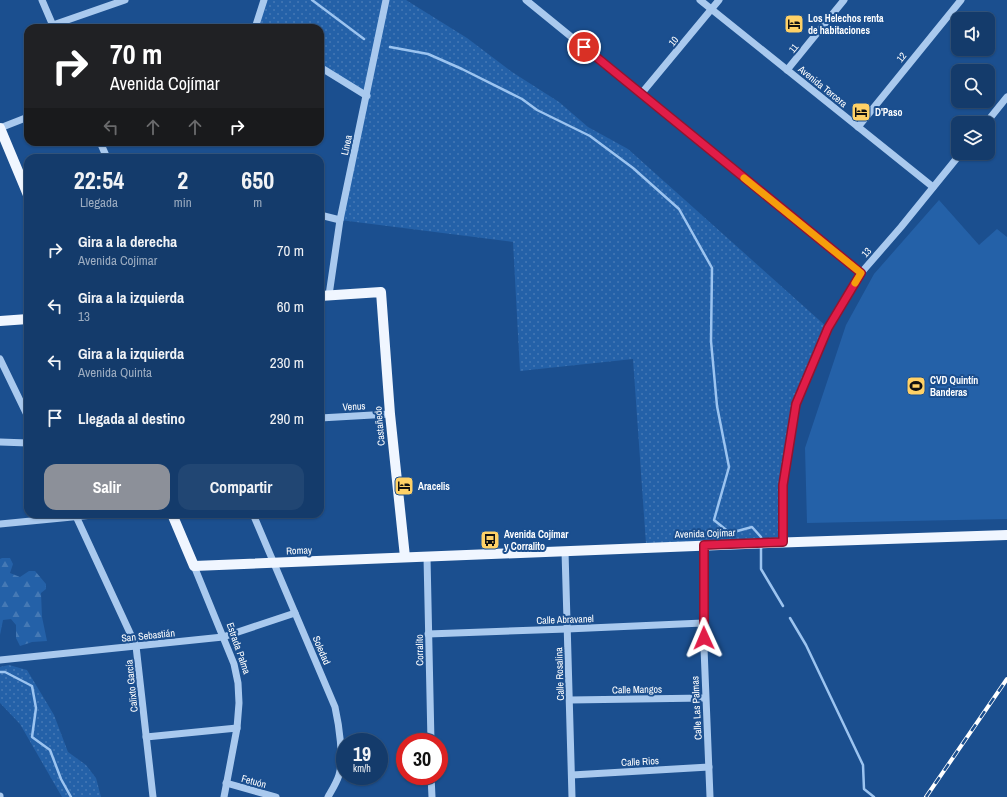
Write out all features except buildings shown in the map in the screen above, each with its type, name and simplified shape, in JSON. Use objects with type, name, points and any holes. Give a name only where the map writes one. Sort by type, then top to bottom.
[{"type":"main road","points":[[0,128],[24,185]]},
{"type":"main road","name":"Castañedo","points":[[324,296],[381,292],[390,414],[405,557]]},
{"type":"main road","points":[[0,321],[24,319]]},
{"type":"main road","name":"Estrada Palma","points":[[174,518],[194,566]]},
{"type":"main road","name":"Avenida Cojímar","points":[[405,557],[768,542],[1007,535]]},
{"type":"main road","name":"Romay","points":[[194,566],[405,557]]},
{"type":"street","points":[[42,0],[53,24]]},
{"type":"street","points":[[62,24],[125,0]]},
{"type":"street","points":[[256,24],[264,0]]},
{"type":"street","name":"Línea","points":[[324,296],[386,0]]},
{"type":"street","points":[[526,0],[861,273]]},
{"type":"street","name":"Avenida Tercera","points":[[700,0],[933,187]]},
{"type":"street","name":"10","points":[[641,94],[719,0]]},
{"type":"street","name":"11","points":[[787,70],[844,0]]},
{"type":"street","name":"12","points":[[858,128],[961,0]]},
{"type":"street","points":[[324,69],[367,96]]},
{"type":"street","points":[[992,116],[1007,97]]},
{"type":"street","points":[[0,128],[24,119]]},
{"type":"street","name":"13","points":[[783,542],[783,485],[796,404],[828,328],[861,273],[955,160]]},
{"type":"street","points":[[324,216],[340,220]]},
{"type":"street","points":[[0,359],[24,409]]},
{"type":"street","name":"Venus","points":[[324,418],[390,414]]},
{"type":"street","points":[[0,442],[24,443]]},
{"type":"street","points":[[0,524],[57,518]]},
{"type":"street","name":"Calixto García","points":[[77,518],[136,646],[152,797]]},
{"type":"street","name":"Soledad","points":[[255,518],[335,707],[338,719],[342,763],[339,776],[328,797]]},
{"type":"street","name":"Calle Las Palmas","points":[[704,545],[703,623],[710,797]]},
{"type":"street","name":"Calle Rosalina","points":[[565,551],[572,797]]},
{"type":"street","name":"Corralito","points":[[427,557],[431,733]]},
{"type":"street","name":"Estrada Palma","points":[[194,566],[234,664],[238,683],[239,703],[237,728],[224,797]]},
{"type":"street","name":"San Sebastián","points":[[0,660],[223,637],[295,613]]},
{"type":"street","name":"Calle Abravanel","points":[[428,634],[703,623]]},
{"type":"street","name":"Calle Mangos","points":[[570,700],[705,698]]},
{"type":"street","points":[[146,737],[237,728]]},
{"type":"street","name":"Calle Rios","points":[[572,775],[709,767]]},
{"type":"street","name":"Fetuón","points":[[226,783],[276,797]]},
{"type":"street","points":[[432,785],[432,797]]},
{"type":"green space","points":[[264,0],[406,0],[467,38],[512,72],[559,102],[588,127],[628,149],[828,328],[796,404],[780,537],[646,544],[633,359],[520,371],[513,242],[340,220],[367,96],[324,69],[324,24],[256,24]]},
{"type":"green space","name":"CVD Quintín Banderas","points":[[939,200],[979,245],[997,229],[1007,237],[1007,519],[807,523],[805,448],[846,325],[874,274]]},
{"type":"green space","points":[[10,558],[13,564],[10,573],[20,577],[29,571],[35,571],[46,584],[46,589],[41,593],[42,617],[47,641],[32,642],[20,646],[16,638],[16,625],[11,619],[3,620],[0,635],[0,559]]},
{"type":"green space","points":[[9,665],[27,670],[54,715],[68,752],[86,765],[96,778],[101,797],[62,797],[20,724],[0,703],[0,667]]},
{"type":"waterway","points":[[312,0],[364,39]]},
{"type":"waterway","points":[[390,47],[428,54],[462,69],[522,99],[537,110],[590,136],[633,168],[679,209],[712,268],[711,341],[717,406],[729,467],[714,520],[730,533],[752,527],[761,537],[761,541]]},
{"type":"waterway","points":[[761,546],[761,569],[783,606]]},
{"type":"waterway","points":[[790,618],[806,645],[863,765],[864,789],[874,797]]},
{"type":"waterway","points":[[0,672],[5,672],[32,686],[36,708],[32,737],[50,750],[61,779],[71,797]]},
{"type":"railway","points":[[926,797],[1007,679]]},
{"type":"slow traffic","points":[[744,178],[861,273],[855,283]]},
{"type":"place","name":"Los Helechos renta de habitaciones","points":[[794,24]]},
{"type":"place","name":"D'Paso","points":[[861,112]]},
{"type":"place","name":"CVD Quintín Banderas","points":[[916,386]]},
{"type":"place","name":"Aracelis","points":[[404,486]]},
{"type":"place","name":"Avenida Cojímar y Corralito","points":[[490,540]]},
{"type":"route","points":[[584,47],[861,273],[828,328],[796,404],[783,485],[783,542],[704,545],[704,638]]}]
